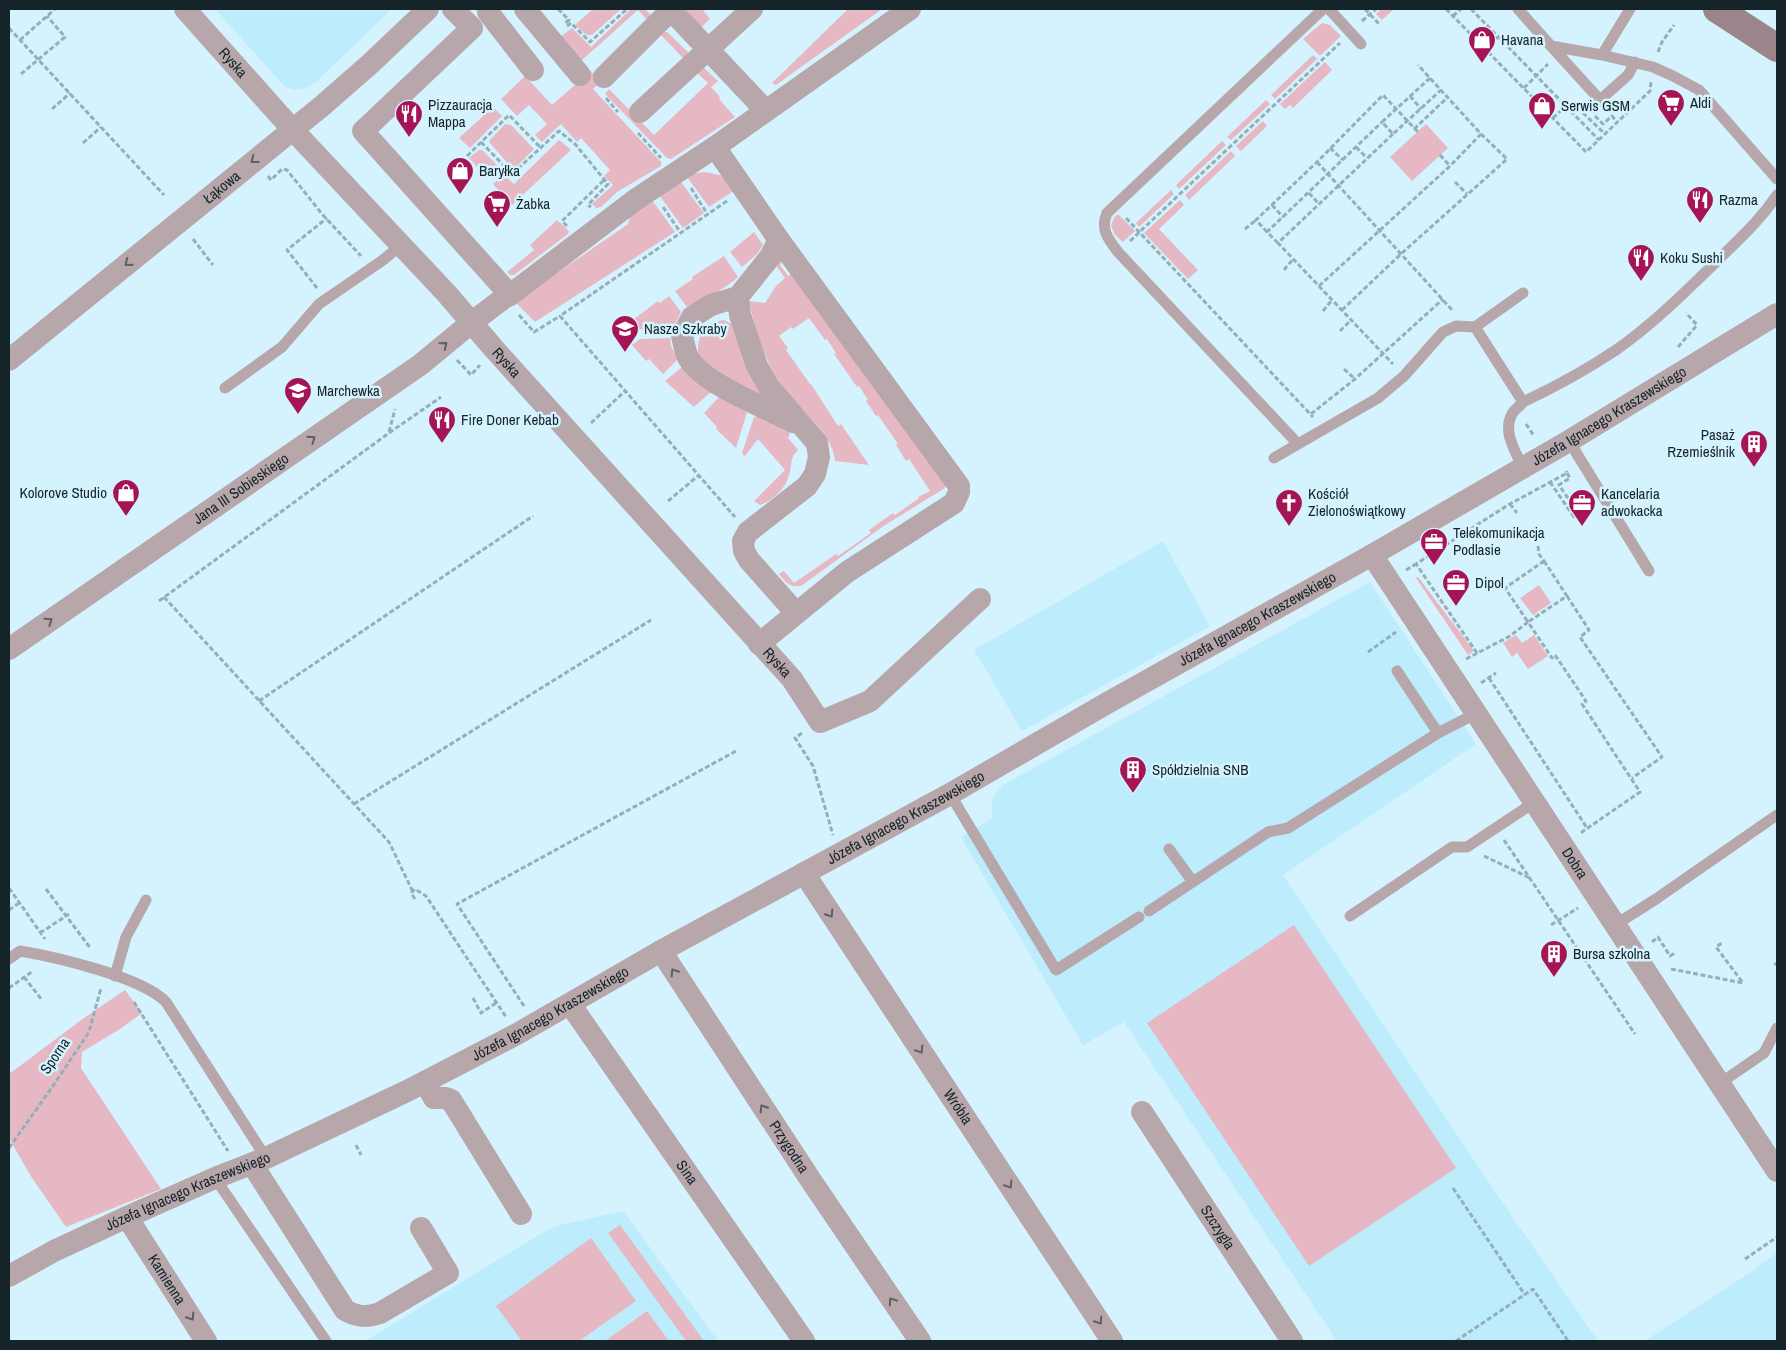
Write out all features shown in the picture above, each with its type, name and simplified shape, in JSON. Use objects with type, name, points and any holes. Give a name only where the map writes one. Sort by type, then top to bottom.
[{"type":"main road","points":[[1717,9],[1777,48]]},
{"type":"street","name":"Ryska","points":[[184,9],[292,129],[447,294],[792,679],[820,722]]},
{"type":"street","name":"Łąkowa","points":[[9,360],[322,106],[428,9]]},
{"type":"street","points":[[453,9],[472,28]]},
{"type":"street","points":[[525,9],[580,75]]},
{"type":"street","points":[[604,77],[671,9],[766,112]]},
{"type":"street","points":[[640,112],[752,9]]},
{"type":"street","name":"Jana III Sobieskiego","points":[[9,649],[420,365],[471,323],[634,200],[716,147],[910,9]]},
{"type":"street","points":[[510,295],[363,132],[450,61],[472,28],[490,11],[533,70]]},
{"type":"street","points":[[716,147],[779,240],[959,486],[954,503],[847,572],[759,644]]},
{"type":"street","points":[[779,240],[770,257],[738,297],[711,305],[692,317],[682,336],[688,359],[704,374],[723,387],[804,428]]},
{"type":"street","points":[[738,297],[740,315],[756,366],[769,387],[817,443],[819,457],[815,474],[807,486],[748,532],[743,541],[744,551],[749,560],[796,613]]},
{"type":"street","name":"Józefa Ignacego Kraszewskiego","points":[[10,1273],[127,1217],[252,1164],[425,1082],[527,1028],[661,951],[950,794],[1109,702],[1372,555],[1562,445],[1777,314]]},
{"type":"street","name":"Dobra","points":[[1372,555],[1648,977],[1776,1168]]},
{"type":"street","points":[[820,722],[870,701],[980,599]]},
{"type":"street","name":"Wróbla","points":[[804,873],[1112,1341]]},
{"type":"street","name":"Przygodna","points":[[661,951],[812,1182],[920,1341]]},
{"type":"street","name":"Sina","points":[[570,1004],[804,1341]]},
{"type":"street","points":[[425,1082],[434,1098],[451,1100],[521,1214]]},
{"type":"street","name":"Szczygla","points":[[1142,1112],[1292,1341]]},
{"type":"street","points":[[252,1164],[345,1310],[355,1316],[370,1317],[380,1313],[448,1273],[421,1228]]},
{"type":"street","name":"Kamienna","points":[[127,1217],[206,1341]]},
{"type":"lane","points":[[1298,444],[1118,252],[1105,234],[1104,225],[1107,213],[1323,9]]},
{"type":"lane","points":[[1328,9],[1361,44]]},
{"type":"lane","points":[[1518,9],[1600,100],[1628,75],[1635,62]]},
{"type":"lane","points":[[1602,55],[1630,9]]},
{"type":"lane","points":[[1555,50],[1602,55],[1635,62],[1673,76],[1699,90],[1777,179]]},
{"type":"lane","points":[[1523,468],[1510,440],[1508,429],[1512,414],[1520,406],[1561,384],[1616,349],[1675,302],[1763,216],[1777,195]]},
{"type":"lane","points":[[225,388],[282,347],[320,304],[383,260],[401,245]]},
{"type":"lane","points":[[1274,458],[1378,398],[1404,376],[1443,332],[1456,326],[1475,327],[1523,293]]},
{"type":"lane","points":[[1475,327],[1520,406]]},
{"type":"lane","points":[[1562,445],[1648,571]]},
{"type":"lane","points":[[1397,671],[1438,733]]},
{"type":"lane","points":[[950,794],[1056,970],[1268,832],[1288,828],[1438,733],[1477,713]]},
{"type":"lane","points":[[1350,916],[1452,847],[1467,847],[1535,802]]},
{"type":"lane","points":[[1615,925],[1656,899],[1777,815]]},
{"type":"lane","points":[[1169,849],[1193,882]]},
{"type":"lane","points":[[115,976],[126,936],[146,900]]},
{"type":"lane","points":[[9,959],[20,951],[52,956],[102,971],[149,989],[161,996],[166,1002],[252,1164]]},
{"type":"lane","points":[[1719,1084],[1764,1053],[1777,1028]]},
{"type":"lane","points":[[216,1178],[326,1341]]},
{"type":"path","points":[[20,40],[55,9]]},
{"type":"path","points":[[558,9],[590,42],[627,9]]},
{"type":"path","points":[[1365,9],[1380,25]]},
{"type":"path","points":[[1118,252],[1376,9]]},
{"type":"path","points":[[1446,9],[1586,152],[1613,126]]},
{"type":"path","points":[[1453,16],[1461,9]]},
{"type":"path","points":[[1471,9],[1599,140]]},
{"type":"path","points":[[21,74],[64,38],[46,16]]},
{"type":"path","points":[[9,28],[164,195]]},
{"type":"path","points":[[1486,50],[1498,37]]},
{"type":"path","points":[[1524,88],[1536,77],[1555,50]]},
{"type":"path","points":[[1342,310],[1402,253],[1507,159],[1481,134],[1418,65]]},
{"type":"path","points":[[1267,232],[1430,78]]},
{"type":"path","points":[[1278,243],[1441,90]]},
{"type":"path","points":[[52,109],[70,93]]},
{"type":"path","points":[[1245,229],[1317,162],[1383,95],[1418,132]]},
{"type":"path","points":[[1410,96],[1421,108]]},
{"type":"path","points":[[1414,129],[1448,97]]},
{"type":"path","points":[[1553,118],[1566,106]]},
{"type":"path","points":[[1604,134],[1582,112],[1586,108],[1603,124],[1612,116],[1617,122]]},
{"type":"path","points":[[467,156],[510,115],[541,148]]},
{"type":"path","points":[[1382,122],[1393,134]]},
{"type":"path","points":[[83,143],[101,127]]},
{"type":"path","points":[[481,142],[512,174],[559,130],[575,144],[608,184],[588,205]]},
{"type":"path","points":[[1318,286],[1450,166],[1481,134]]},
{"type":"path","points":[[1356,147],[1367,158]]},
{"type":"path","points":[[1330,148],[1343,160]]},
{"type":"path","points":[[1440,155],[1450,166]]},
{"type":"path","points":[[1317,162],[1456,313],[1475,327]]},
{"type":"path","points":[[260,182],[268,176],[271,180],[282,169],[287,170],[362,258],[355,262]]},
{"type":"path","points":[[679,171],[708,215]]},
{"type":"path","points":[[562,221],[604,180]]},
{"type":"path","points":[[1455,182],[1467,194]]},
{"type":"path","points":[[651,189],[681,233]]},
{"type":"path","points":[[534,332],[744,189]]},
{"type":"path","points":[[1309,193],[1319,204]]},
{"type":"path","points":[[1272,205],[1283,217]]},
{"type":"path","points":[[1120,212],[1324,429]]},
{"type":"path","points":[[324,283],[317,288],[287,250],[327,218]]},
{"type":"path","points":[[1256,220],[1404,376]]},
{"type":"path","points":[[194,235],[191,237],[213,264]]},
{"type":"path","points":[[1284,270],[1293,259]]},
{"type":"path","points":[[1310,414],[1355,379],[1443,299]]},
{"type":"path","points":[[1323,311],[1332,300]]},
{"type":"path","points":[[1675,302],[1697,325],[1671,355],[1680,374]]},
{"type":"path","points":[[560,316],[748,532]]},
{"type":"path","points":[[1340,331],[1351,320]]},
{"type":"path","points":[[1344,369],[1355,379]]},
{"type":"path","points":[[591,423],[625,391]]},
{"type":"path","points":[[159,601],[389,433],[441,398]]},
{"type":"path","points":[[1520,406],[1533,435],[1562,445]]},
{"type":"path","points":[[1550,482],[1574,517],[1579,514],[1559,485],[1570,478],[1567,473]]},
{"type":"path","points":[[668,502],[699,475]]},
{"type":"path","points":[[1477,653],[1416,564],[1510,504],[1559,477]]},
{"type":"path","points":[[1510,504],[1517,514]]},
{"type":"path","points":[[259,701],[533,516]]},
{"type":"path","points":[[1538,546],[1539,554],[1589,630],[1580,637],[1662,757],[1632,778]]},
{"type":"path","points":[[1544,561],[1505,588],[1552,658],[1555,655],[1586,701],[1582,704],[1640,792],[1601,819]]},
{"type":"path","points":[[1466,660],[1510,636],[1567,596]]},
{"type":"path","points":[[164,597],[389,842],[415,899]]},
{"type":"path","points":[[1368,652],[1415,619]]},
{"type":"path","points":[[354,804],[651,620]]},
{"type":"path","points":[[1489,678],[1587,828]]},
{"type":"path","points":[[820,722],[795,738],[813,766],[839,854]]},
{"type":"path","points":[[527,1028],[457,904],[736,751]]},
{"type":"path","points":[[1496,828],[1635,1034]]},
{"type":"path","points":[[1467,847],[1530,879]]},
{"type":"path","points":[[46,889],[91,950],[102,971]]},
{"type":"path","points":[[412,890],[421,891],[426,896],[496,1002],[527,1028]]},
{"type":"path","points":[[1551,925],[1584,904],[1581,900],[1593,892]]},
{"type":"path","points":[[9,910],[19,903]]},
{"type":"path","points":[[40,933],[67,915]]},
{"type":"path","points":[[1648,977],[1663,967],[1743,983],[1716,947],[1722,943]]},
{"type":"path","points":[[9,988],[40,965]]},
{"type":"path","name":"Sporna","points":[[9,1148],[89,1032],[102,984],[102,971]]},
{"type":"path","points":[[24,977],[42,1000]]},
{"type":"path","points":[[131,998],[252,1164]]},
{"type":"path","points":[[472,998],[481,1013],[496,1002]]},
{"type":"path","points":[[356,1145],[361,1155]]},
{"type":"path","points":[[1453,1188],[1525,1295]]},
{"type":"path","points":[[1745,1259],[1777,1237]]},
{"type":"path","points":[[1456,1341],[1533,1289],[1568,1341]]},
{"type":"shaded area","points":[[215,9],[392,9],[318,80],[307,88],[295,90],[285,87]]},
{"type":"shaded area","points":[[593,9],[621,9],[592,35],[587,35],[575,25]]},
{"type":"shaded area","points":[[631,9],[645,9],[652,16],[649,22],[638,10],[581,61],[559,38],[572,28],[591,47]]},
{"type":"shaded area","points":[[676,9],[702,9],[710,19],[697,31]]},
{"type":"shaded area","points":[[848,9],[882,9],[776,85],[772,83]]},
{"type":"shaded area","points":[[1381,9],[1394,9],[1382,20],[1376,14]]},
{"type":"shaded area","points":[[1322,23],[1330,25],[1341,36],[1320,56],[1303,39]]},
{"type":"shaded area","points":[[667,32],[688,52],[684,59],[661,35]]},
{"type":"shaded area","points":[[1313,55],[1317,59],[1275,99],[1271,95]]},
{"type":"shaded area","points":[[1325,62],[1332,70],[1293,108],[1290,105],[1285,109],[1280,104]]},
{"type":"shaded area","points":[[704,68],[718,81],[711,87],[735,117],[671,159],[667,158],[605,94],[609,89],[654,135],[708,83],[696,72]]},
{"type":"shaded area","points":[[591,71],[601,81],[593,89],[661,162],[661,166],[617,192],[601,207],[596,208],[592,204],[613,185],[604,176],[610,170],[581,138],[577,142],[561,124],[542,142],[535,135],[547,124],[529,105],[517,116],[501,99],[525,76],[552,105]]},
{"type":"shaded area","points":[[1266,100],[1270,104],[1231,140],[1227,137]]},
{"type":"shaded area","points":[[493,107],[502,116],[470,148],[459,138]]},
{"type":"shaded area","points":[[1263,121],[1267,126],[1241,151],[1236,146]]},
{"type":"shaded area","points":[[505,124],[511,125],[534,149],[517,166],[510,166],[489,142]]},
{"type":"shaded area","points":[[1426,124],[1448,148],[1412,181],[1390,157]]},
{"type":"shaded area","points":[[559,140],[571,150],[512,205],[493,184],[504,174],[514,184]]},
{"type":"shaded area","points":[[1222,141],[1226,145],[1179,189],[1176,185]]},
{"type":"shaded area","points":[[479,150],[482,150],[500,168],[491,177],[480,165],[477,167],[469,158]]},
{"type":"shaded area","points":[[1231,151],[1235,156],[1189,200],[1185,195]]},
{"type":"shaded area","points":[[706,172],[723,176],[735,190],[709,207],[687,177],[696,173]]},
{"type":"shaded area","points":[[681,182],[704,213],[683,228],[659,195]]},
{"type":"shaded area","points":[[1171,190],[1174,194],[1139,227],[1136,223]]},
{"type":"shaded area","points":[[652,200],[675,232],[535,322],[515,302],[628,224],[631,213]]},
{"type":"shaded area","points":[[1180,200],[1184,205],[1159,229],[1198,270],[1188,279],[1144,233]]},
{"type":"shaded area","points":[[1118,214],[1135,231],[1123,242],[1115,235],[1111,226]]},
{"type":"shaded area","points":[[557,220],[569,231],[568,234],[514,275],[510,275],[507,272],[534,250],[530,245]]},
{"type":"shaded area","points":[[754,232],[763,245],[757,254],[742,267],[730,252]]},
{"type":"shaded area","points":[[724,256],[738,277],[714,294],[687,307],[675,291],[693,279],[692,277]]},
{"type":"shaded area","points":[[784,259],[780,265],[788,276],[794,272],[945,484],[945,488],[885,525],[801,586],[788,584],[779,574],[784,571],[794,583],[871,533],[869,530],[893,513],[895,515],[918,497],[930,491],[909,459],[906,461],[896,445],[898,444],[878,415],[876,416],[859,386],[857,387],[834,354],[836,353],[827,339],[825,340],[809,318],[793,329],[791,327],[779,336],[788,348],[786,350],[838,426],[841,424],[869,465],[835,461],[833,450],[820,429],[776,377],[760,340],[749,301],[765,303],[776,286],[785,278],[775,264]]},
{"type":"shaded area","points":[[669,296],[681,312],[671,332],[636,329],[630,322],[658,301],[660,303]]},
{"type":"shaded area","points":[[724,320],[735,326],[769,401],[719,373],[702,359],[698,352],[699,340],[706,327],[717,321]]},
{"type":"shaded area","points":[[670,338],[671,346],[678,359],[663,374],[649,359],[646,361],[632,345],[640,339]]},
{"type":"shaded area","points":[[683,366],[711,392],[694,407],[665,381]]},
{"type":"shaded area","points":[[719,397],[747,412],[736,448],[716,429],[717,427],[704,413]]},
{"type":"shaded area","points":[[759,416],[790,433],[788,438],[798,450],[792,459],[787,480],[782,489],[770,500],[760,505],[754,501],[785,470],[758,439],[745,456],[742,453],[754,417]]},
{"type":"shaded area","points":[[1163,541],[1210,626],[1022,731],[974,650]]},
{"type":"shaded area","points":[[1418,577],[1474,651],[1468,655],[1416,578]]},
{"type":"shaded area","points":[[1370,582],[1476,744],[1283,875],[1494,1190],[1598,1341],[1337,1341],[1124,1022],[1083,1045],[961,837],[993,818],[991,808],[993,797],[1003,785]]},
{"type":"shaded area","points":[[1539,585],[1551,603],[1533,615],[1520,598]]},
{"type":"shaded area","points":[[1516,635],[1522,643],[1534,635],[1548,656],[1528,669],[1517,653],[1512,657],[1503,643]]},
{"type":"shaded area","points":[[1294,925],[1456,1168],[1309,1266],[1147,1023]]},
{"type":"shaded area","points":[[125,990],[142,1013],[82,1052],[81,1068],[161,1189],[66,1227],[30,1175],[9,1138],[9,1074]]},
{"type":"shaded area","points":[[623,1211],[718,1341],[365,1341],[552,1227]]},
{"type":"shaded area","points":[[620,1225],[704,1341],[686,1341],[608,1233]]},
{"type":"shaded area","points":[[591,1238],[636,1301],[579,1341],[522,1341],[496,1306]]},
{"type":"shaded area","points":[[1777,1253],[1777,1341],[1645,1341],[1745,1276]]},
{"type":"shaded area","points":[[647,1311],[669,1341],[605,1341]]},
{"type":"place","name":"Havana","points":[[1482,64]]},
{"type":"place","name":"Aldi","points":[[1671,127]]},
{"type":"place","name":"Serwis GSM","points":[[1542,130]]},
{"type":"place","name":"Pizzauracja Mappa","points":[[409,138]]},
{"type":"place","name":"Baryłka","points":[[460,195]]},
{"type":"place","name":"Razma","points":[[1700,224]]},
{"type":"place","name":"Żabka","points":[[497,228]]},
{"type":"place","name":"Koku Sushi","points":[[1641,282]]},
{"type":"place","name":"Nasze Szkraby","points":[[625,353]]},
{"type":"place","name":"Marchewka","points":[[298,415]]},
{"type":"place","name":"Fire Doner Kebab","points":[[442,444]]},
{"type":"place","name":"Pasaż Rzemieślnik","points":[[1754,468]]},
{"type":"place","name":"Kolorove Studio","points":[[126,517]]},
{"type":"place","name":"Kościół Zielonoświątkowy","points":[[1289,527]]},
{"type":"place","name":"Kancelaria adwokacka","points":[[1582,527]]},
{"type":"place","name":"Telekomunikacja Podlasie","points":[[1434,566]]},
{"type":"place","name":"Dipol","points":[[1456,607]]},
{"type":"place","name":"Spółdzielnia SNB","points":[[1133,794]]},
{"type":"place","name":"Bursa szkolna","points":[[1554,978]]}]
